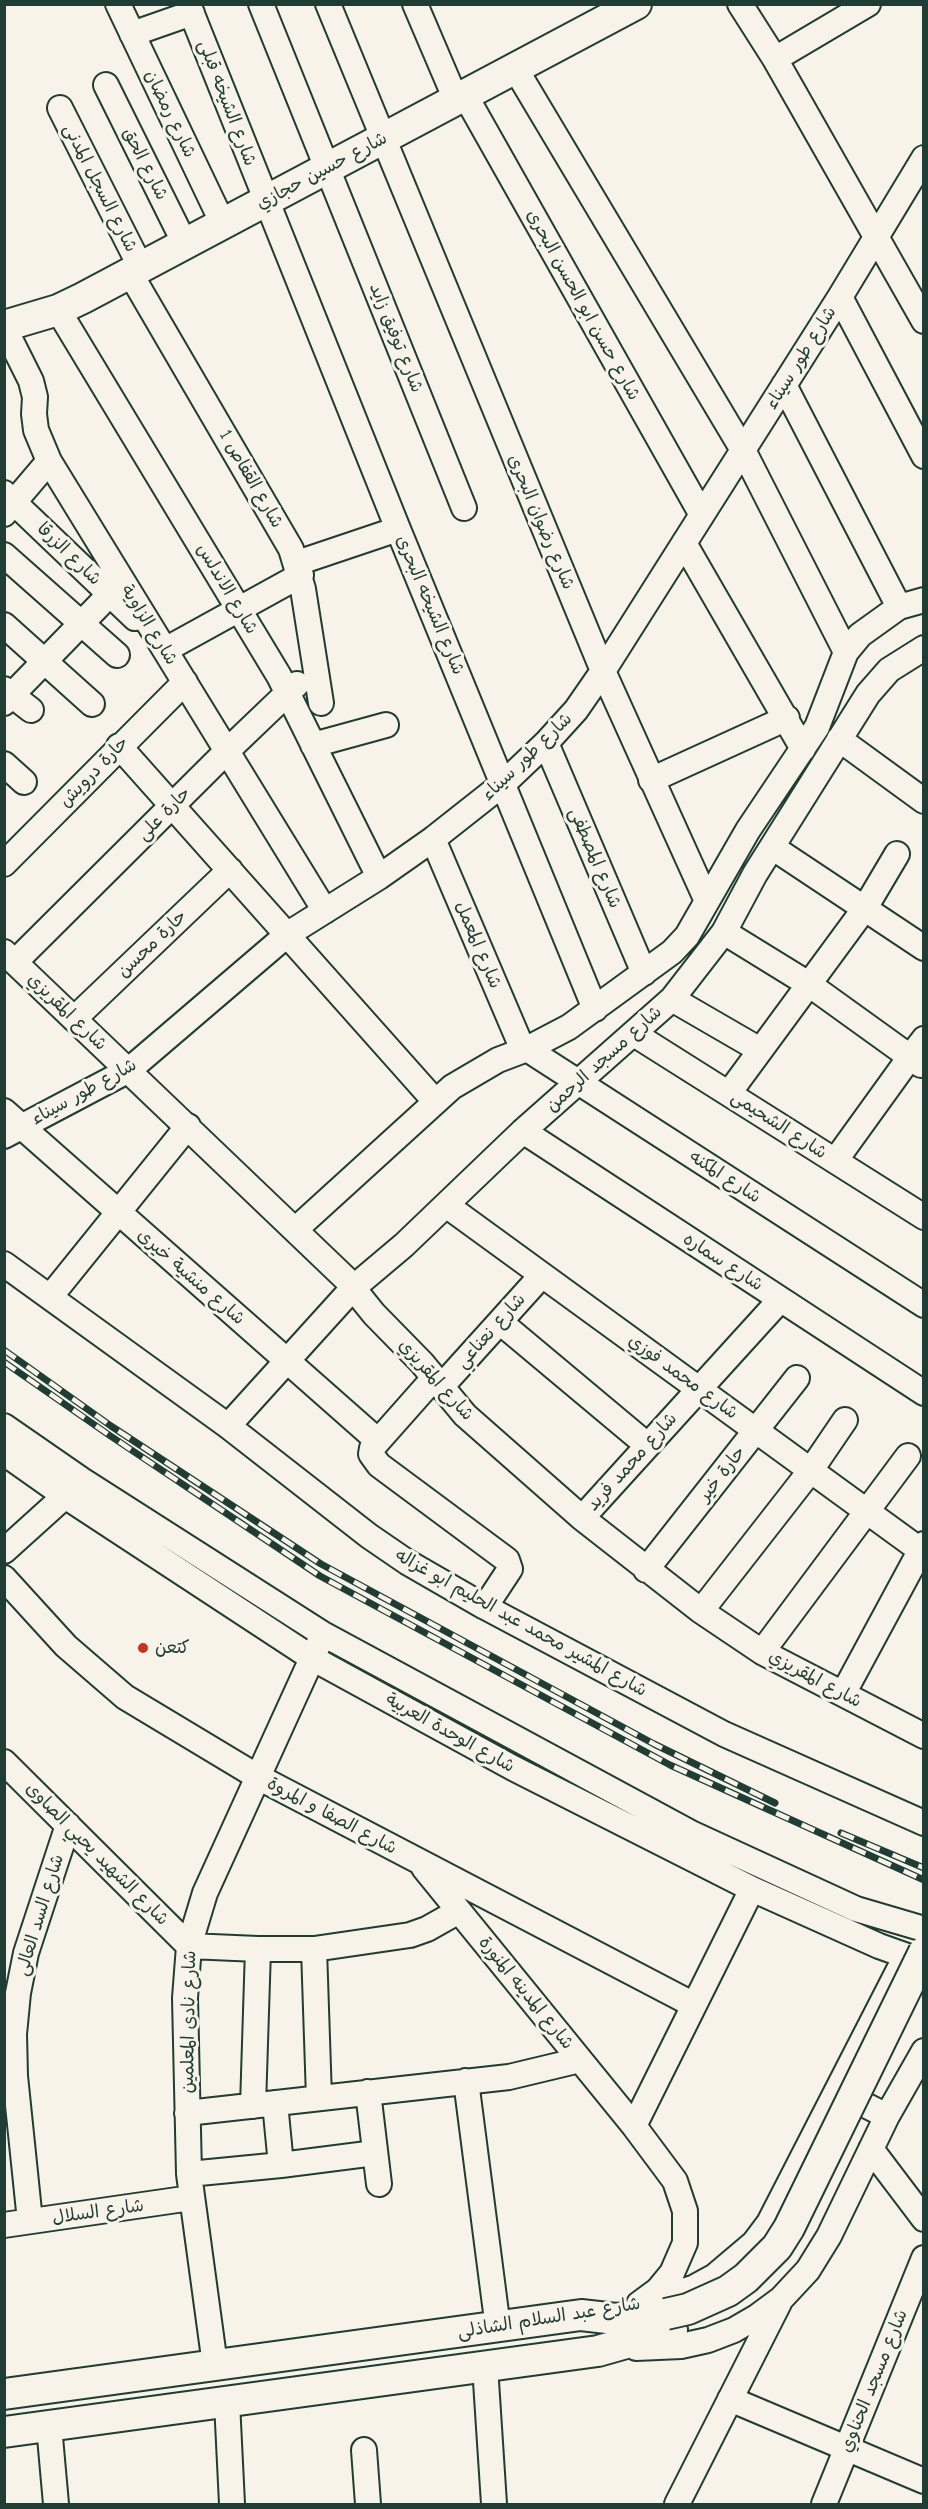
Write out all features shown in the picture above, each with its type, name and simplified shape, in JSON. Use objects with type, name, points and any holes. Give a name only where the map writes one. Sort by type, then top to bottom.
[{"type":"main road","name":"شارع حسين حجازي","points":[[4,326],[58,310],[636,4]]},
{"type":"main road","points":[[598,2351],[659,2316],[688,2309],[728,2291],[746,2278],[777,2247],[789,2228],[920,1941]]},
{"type":"main road","points":[[659,2316],[717,2316],[757,2290],[791,2257],[804,2238],[924,1996]]},
{"type":"main road","name":"شارع عبد السلام الشاذلى","points":[[4,2394],[581,2315],[616,2319],[659,2316]]},
{"type":"main road","name":"شارع عبد السلام الشاذلى","points":[[4,2432],[598,2351]]},
{"type":"street","name":"شارع رمضان","points":[[118,4],[223,224]]},
{"type":"street","name":"شارع توفيق زايد","points":[[261,4],[464,508]]},
{"type":"street","name":"شارع رضوان البحرى","points":[[328,4],[382,140],[603,671],[707,901]]},
{"type":"street","name":"شارع حسن ابو الحسن البحرى","points":[[415,4],[460,98],[702,515]]},
{"type":"street","points":[[740,4],[775,59],[924,321]]},
{"type":"street","points":[[775,59],[868,4]]},
{"type":"street","points":[[132,34],[190,8]]},
{"type":"street","name":"شارع الشيخه قبلى","points":[[190,8],[266,201]]},
{"type":"street","points":[[515,68],[743,450],[846,652]]},
{"type":"street","name":"شارع الحق","points":[[106,85],[185,244]]},
{"type":"street","name":"شارع السجل المدنى","points":[[60,108],[135,270]]},
{"type":"street","name":"شارع طور سيناء","points":[[10,1125],[129,1070],[288,934],[379,877],[433,839],[504,783],[546,743],[576,710],[603,671],[840,297],[924,158]]},
{"type":"street","name":"شارع الشيخه البحرى","points":[[266,201],[595,1009]]},
{"type":"street","name":"شارع القفاص 1","points":[[135,270],[278,526],[299,569],[321,703]]},
{"type":"street","points":[[840,297],[924,456]]},
{"type":"street","name":"شارع الاندلس","points":[[58,310],[240,609],[287,693],[379,877]]},
{"type":"street","name":"شارع الزاوية","points":[[4,326],[31,381],[35,398],[36,430],[49,461],[325,911]]},
{"type":"street","points":[[784,385],[899,607]]},
{"type":"street","points":[[8,503],[49,461]]},
{"type":"street","name":"شارع الزرقا","points":[[8,503],[110,594],[162,645]]},
{"type":"street","points":[[162,645],[240,609],[299,569],[398,529]]},
{"type":"street","points":[[684,543],[803,749]]},
{"type":"street","points":[[4,555],[117,655]]},
{"type":"street","points":[[13,699],[45,661],[110,594]]},
{"type":"street","points":[[296,1229],[435,1100],[474,1072],[569,1027],[680,944],[748,830],[817,727],[846,652],[860,635],[899,607],[924,600]]},
{"type":"street","points":[[4,625],[92,704]]},
{"type":"street","name":"شارع مسجد الرحمن","points":[[228,1426],[353,1288],[389,1259],[523,1131],[672,999],[724,932],[772,847],[868,694],[889,670],[924,648]]},
{"type":"street","name":"حارة على","points":[[11,966],[227,751],[315,669]]},
{"type":"street","name":"حارة درويش","points":[[4,864],[184,682]]},
{"type":"street","points":[[651,780],[787,718]]},
{"type":"street","points":[[313,745],[386,725]]},
{"type":"street","points":[[839,740],[924,801]]},
{"type":"street","name":"شارع المصطفى","points":[[546,743],[644,973]]},
{"type":"street","points":[[119,746],[435,1100]]},
{"type":"street","points":[[4,764],[24,782]]},
{"type":"street","name":"شارع المعمل","points":[[433,839],[525,1049]]},
{"type":"street","points":[[772,847],[924,948]]},
{"type":"street","points":[[729,1093],[865,908],[897,854]]},
{"type":"street","name":"حارة محسن","points":[[74,1018],[230,870]]},
{"type":"street","points":[[724,932],[919,1054],[835,1161]]},
{"type":"street","name":"شارع المقريزي","points":[[11,966],[74,1018],[296,1229],[353,1288],[465,1415],[582,1518],[701,1611],[762,1652],[924,1736]]},
{"type":"street","points":[[672,999],[760,1050]]},
{"type":"street","name":"شارع الشحيمى","points":[[634,1034],[924,1217]]},
{"type":"street","name":"شارع المكنه","points":[[525,1049],[924,1305]]},
{"type":"street","name":"شارع منشية خيرى","points":[[10,1125],[118,1212],[378,1441]]},
{"type":"street","points":[[50,1297],[188,1126]]},
{"type":"street","name":"شارع سماره","points":[[523,1131],[924,1393]]},
{"type":"street","name":"شارع محمد فوزي","points":[[446,1205],[868,1511],[922,1547]]},
{"type":"street","name":"شارع المشير محمد عبد الحليم ابو غزاله","points":[[4,1264],[228,1426],[369,1536],[407,1562],[485,1607],[724,1734],[924,1823]]},
{"type":"street","name":"شارع نعناعي","points":[[378,1441],[500,1322],[542,1275]]},
{"type":"street","name":"شارع محمد فريد","points":[[582,1518],[780,1300]]},
{"type":"street","points":[[500,1322],[647,1445]]},
{"type":"street","name":"حارة خير","points":[[646,1570],[797,1378]]},
{"type":"street","points":[[701,1611],[811,1470],[845,1420]]},
{"type":"street","name":"شارع الوحدة العربية","points":[[4,1426],[74,1488],[312,1658],[513,1768],[752,1889],[854,1935],[920,1941]]},
{"type":"street","points":[[378,1441],[372,1448],[374,1461],[510,1564],[510,1569],[485,1607]]},
{"type":"street","name":"شارع الوحدة العربية","points":[[4,1453],[74,1488],[323,1634],[527,1745],[715,1844],[920,1941]]},
{"type":"street","points":[[762,1652],[908,1456]]},
{"type":"street","points":[[4,1551],[74,1488]]},
{"type":"street","points":[[843,1694],[922,1547]]},
{"type":"street","name":"شارع الصفا و المروة","points":[[4,1578],[66,1646],[104,1681],[125,1696],[258,1777],[694,2005]]},
{"type":"street","name":"شارع نادى المعلمين","points":[[214,2365],[189,2174],[185,1998],[189,1946],[205,1893],[323,1634]]},
{"type":"street","points":[[513,1768],[527,1745]]},
{"type":"street","name":"شارع الشهيد يحيي الصاوى","points":[[4,1762],[189,1946]]},
{"type":"street","name":"شارع السد العالى","points":[[30,2221],[10,2076],[14,2034],[18,1993],[26,1953],[68,1825]]},
{"type":"street","name":"شارع المدينه المنورة","points":[[417,1860],[634,2126],[675,2181],[685,2211],[685,2243],[672,2273],[658,2290],[659,2316]]},
{"type":"street","points":[[634,2126],[752,1889]]},
{"type":"street","points":[[189,1946],[314,1949],[410,1935],[427,1929],[459,1911]]},
{"type":"street","name":"شارع عبد السلام الشاذلى","points":[[659,2316],[669,2297],[708,2280],[736,2261],[769,2223],[837,2091],[920,1941]]},
{"type":"street","points":[[258,1949],[264,2104],[281,2165]]},
{"type":"street","points":[[314,1949],[319,2098]]},
{"type":"street","name":"شارع عبد السلام الشاذلى","points":[[598,2351],[681,2346],[708,2340],[750,2321],[781,2299],[808,2270],[829,2236],[887,2116],[924,2051]]},
{"type":"street","points":[[187,2113],[527,2073],[580,2060]]},
{"type":"street","points":[[466,2081],[498,2328]]},
{"type":"street","points":[[837,2091],[887,2116]]},
{"type":"street","points":[[368,2092],[379,2184]]},
{"type":"street","points":[[871,2150],[924,2219]]},
{"type":"street","points":[[189,2174],[375,2153]]},
{"type":"street","name":"شارع السلال","points":[[4,2225],[191,2198]]},
{"type":"street","name":"شارع مسجد الحناوي","points":[[824,2505],[924,2258]]},
{"type":"street","points":[[677,2505],[781,2299]]},
{"type":"street","points":[[484,2366],[494,2505]]},
{"type":"street","points":[[730,2399],[924,2481]]},
{"type":"street","points":[[227,2402],[232,2505]]},
{"type":"street","points":[[49,2426],[56,2505]]},
{"type":"street","points":[[364,2450],[368,2505]]},
{"type":"railway","points":[[4,1350],[111,1426],[321,1564],[654,1744],[775,1803]]},
{"type":"railway","points":[[4,1362],[320,1576],[670,1765],[924,1880]]},
{"type":"railway","points":[[841,1833],[924,1868]]},
{"type":"place","name":"كتعن","points":[[143,1648]]}]
